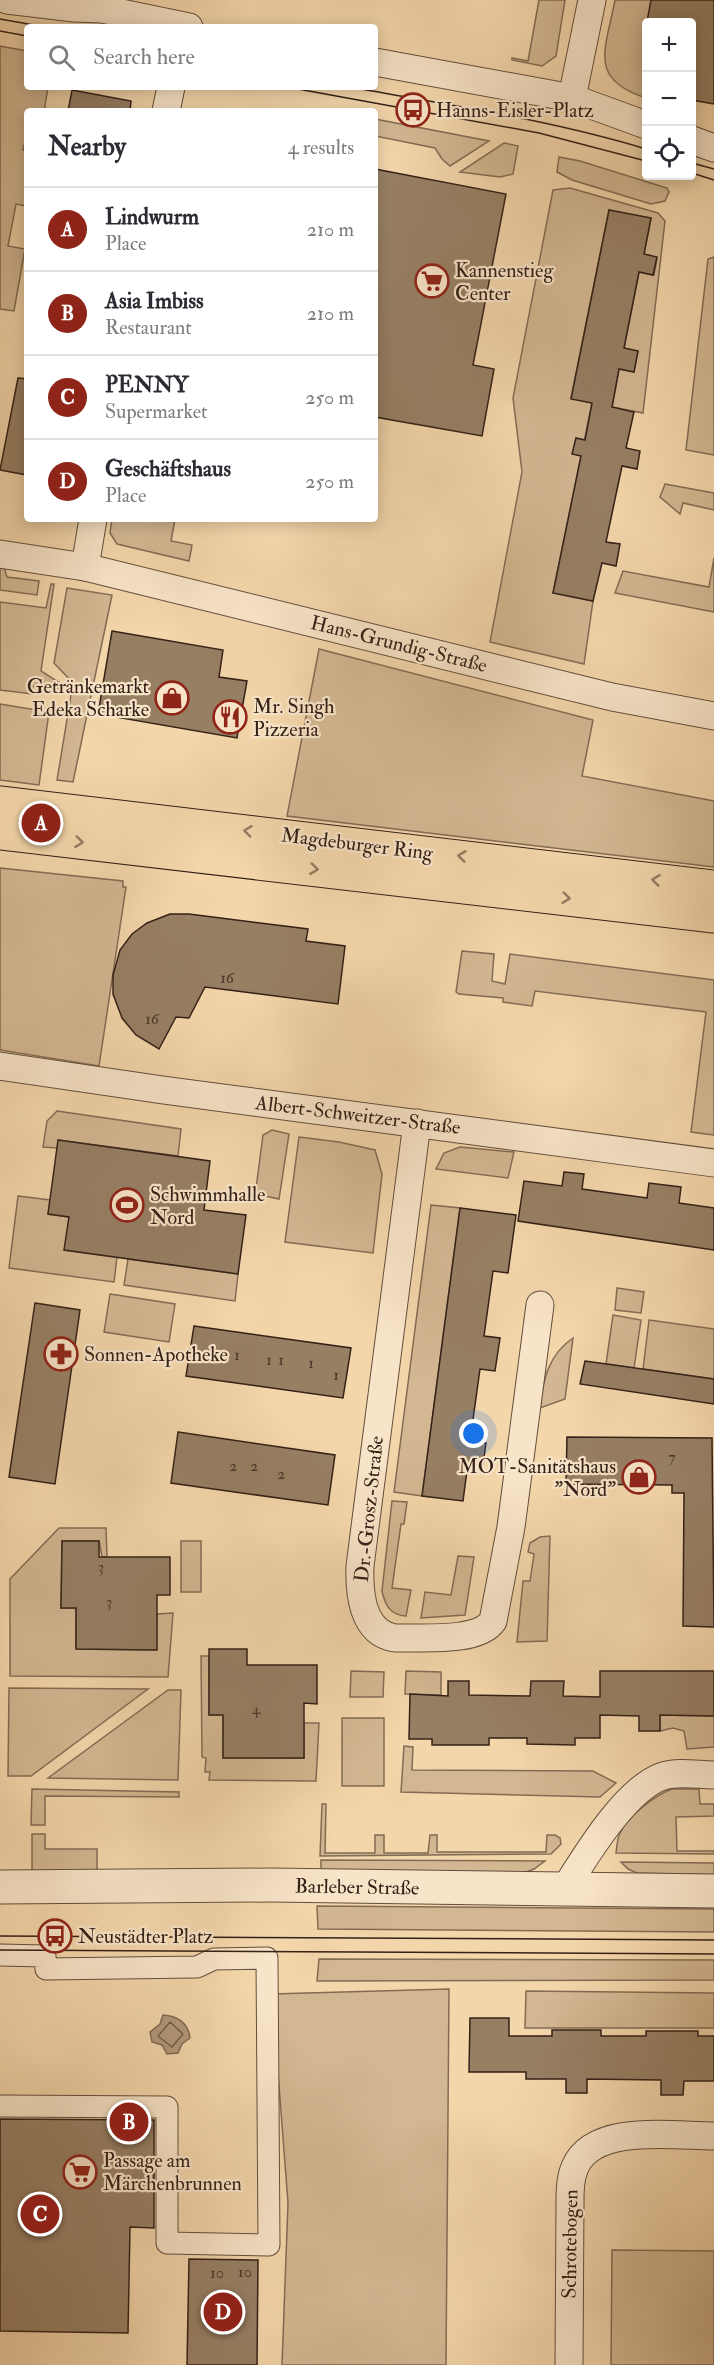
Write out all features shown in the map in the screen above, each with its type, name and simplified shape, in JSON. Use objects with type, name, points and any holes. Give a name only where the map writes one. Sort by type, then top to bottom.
[{"type":"highway","name":"Magdeburger Ring","points":[[0,803],[714,887]]},
{"type":"highway","name":"Magdeburger Ring","points":[[0,833],[714,916]]},
{"type":"street","points":[[7,0],[102,9],[170,24]]},
{"type":"street","points":[[572,98],[592,0]]},
{"type":"street","points":[[378,63],[572,98],[642,123]]},
{"type":"street","points":[[167,108],[170,90]]},
{"type":"street","points":[[696,141],[714,147]]},
{"type":"street","points":[[85,567],[92,522]]},
{"type":"street","name":"Hans-Grundig-Straße","points":[[0,554],[85,567],[612,697],[714,716]]},
{"type":"street","name":"Albert-Schweitzer-Straße","points":[[0,1070],[714,1163]]},
{"type":"street","name":"Dr.-Grosz-Straße","points":[[417,1123],[360,1566],[359,1587],[364,1610],[374,1626],[385,1635],[395,1638],[465,1635],[484,1631],[493,1622],[511,1527],[540,1305]]},
{"type":"street","points":[[564,1890],[585,1856],[613,1819],[626,1804],[651,1783],[668,1775],[714,1775]]},
{"type":"street","name":"Barleber Straße","points":[[0,1887],[271,1885],[714,1891]]},
{"type":"street","points":[[0,1955],[45,1956],[46,1969],[197,1967],[214,1959],[267,1958],[270,2245],[167,2243],[167,2107],[0,2106]]},
{"type":"street","name":"Schrotebogen","points":[[569,2365],[570,2204],[573,2175],[580,2158],[597,2144],[617,2137],[714,2136]]},
{"type":"shaded area","points":[[539,0],[565,0],[556,56],[542,66],[512,60],[512,58],[528,61]]},
{"type":"shaded area","points":[[615,0],[659,0],[648,18],[642,18],[642,96],[615,82],[608,72],[605,48]]},
{"type":"shaded area","points":[[0,46],[24,50],[24,90],[48,90],[44,108],[24,108],[24,205],[16,204],[8,246],[24,249],[24,255],[14,311],[0,309]]},
{"type":"shaded area","points":[[378,120],[489,141],[450,166],[435,148],[378,137]]},
{"type":"shaded area","points":[[504,143],[518,146],[513,174],[500,177],[460,172]]},
{"type":"shaded area","points":[[559,157],[580,161],[667,188],[669,192],[665,201],[651,204],[572,180],[557,172]]},
{"type":"shaded area","points":[[570,188],[658,213],[665,221],[643,413],[612,407],[619,369],[634,371],[638,351],[624,348],[639,272],[654,275],[657,258],[644,254],[651,218],[609,210],[571,398],[592,403],[553,593],[593,601],[584,664],[490,642],[522,472],[513,398],[553,190]]},
{"type":"shaded area","points":[[714,257],[714,455],[686,450],[708,259]]},
{"type":"shaded area","points":[[665,484],[714,493],[714,510],[683,503],[680,514],[660,497]]},
{"type":"shaded area","points":[[112,522],[174,522],[171,541],[192,545],[189,561],[117,544],[110,533]]},
{"type":"shaded area","points":[[714,558],[714,612],[615,593],[623,571],[709,587]]},
{"type":"shaded area","points":[[0,566],[4,567],[7,577],[39,581],[37,595],[0,590]]},
{"type":"shaded area","points":[[51,584],[54,584],[41,671],[60,683],[58,689],[33,686],[32,694],[0,690],[0,602],[46,608]]},
{"type":"shaded area","points":[[67,588],[112,595],[73,782],[57,780],[73,683],[54,663]]},
{"type":"shaded area","points":[[319,649],[593,720],[582,776],[714,801],[714,867],[287,816]]},
{"type":"shaded area","points":[[0,704],[49,712],[39,785],[0,780]]},
{"type":"shaded area","points":[[0,868],[123,881],[123,887],[126,887],[99,1066],[0,1050]]},
{"type":"shaded area","points":[[462,951],[494,954],[492,981],[505,984],[510,954],[714,980],[714,1135],[691,1132],[706,1012],[535,991],[532,1006],[503,1002],[503,998],[459,994],[456,992]]},
{"type":"shaded area","points":[[57,1111],[181,1129],[178,1156],[59,1140],[57,1148],[43,1147],[47,1121]]},
{"type":"shaded area","points":[[272,1130],[289,1134],[279,1199],[261,1195],[256,1189],[263,1135]]},
{"type":"shaded area","points":[[299,1137],[339,1142],[375,1150],[382,1174],[373,1253],[285,1242]]},
{"type":"shaded area","points":[[460,1147],[514,1152],[508,1178],[436,1169],[444,1153]]},
{"type":"shaded area","points":[[18,1196],[50,1200],[48,1214],[69,1217],[65,1250],[117,1257],[114,1282],[9,1268]]},
{"type":"shaded area","points":[[431,1205],[460,1208],[422,1496],[394,1492]]},
{"type":"shaded area","points":[[128,1259],[238,1274],[235,1301],[124,1285]]},
{"type":"shaded area","points":[[617,1288],[644,1292],[641,1313],[615,1310]]},
{"type":"shaded area","points":[[110,1294],[175,1304],[169,1342],[104,1332]]},
{"type":"shaded area","points":[[613,1315],[641,1320],[634,1368],[606,1364]]},
{"type":"shaded area","points":[[649,1320],[714,1329],[714,1379],[643,1369]]},
{"type":"shaded area","points":[[573,1338],[565,1399],[540,1408],[545,1378],[552,1360]]},
{"type":"shaded area","points":[[392,1501],[407,1502],[404,1524],[401,1524],[392,1588],[411,1590],[406,1616],[396,1614],[389,1608],[382,1591]]},
{"type":"shaded area","points":[[59,1528],[106,1528],[107,1557],[102,1557],[99,1541],[62,1541],[61,1608],[76,1608],[76,1649],[156,1650],[157,1614],[173,1613],[168,1677],[10,1676],[10,1579]]},
{"type":"shaded area","points":[[550,1536],[547,1641],[517,1642],[523,1581],[530,1581],[534,1554],[528,1552],[530,1543],[540,1537]]},
{"type":"shaded area","points":[[181,1541],[201,1541],[201,1592],[181,1592]]},
{"type":"shaded area","points":[[458,1556],[474,1557],[465,1615],[421,1618],[425,1592],[451,1595]]},
{"type":"shaded area","points":[[201,1656],[209,1656],[209,1715],[223,1715],[223,1758],[304,1758],[304,1723],[319,1723],[316,1781],[209,1780],[210,1772],[205,1772],[206,1758],[202,1757]]},
{"type":"shaded area","points":[[351,1671],[384,1672],[383,1697],[350,1697]]},
{"type":"shaded area","points":[[406,1671],[441,1672],[441,1695],[405,1694]]},
{"type":"shaded area","points":[[9,1688],[148,1689],[31,1776],[8,1776]]},
{"type":"shaded area","points":[[168,1690],[181,1690],[178,1780],[48,1778]]},
{"type":"shaded area","points":[[660,1715],[714,1716],[714,1747],[687,1749],[684,1731],[673,1728],[660,1731]]},
{"type":"shaded area","points":[[342,1718],[384,1718],[384,1786],[342,1786]]},
{"type":"shaded area","points":[[404,1746],[413,1747],[412,1770],[593,1771],[616,1783],[600,1797],[401,1792]]},
{"type":"shaded area","points":[[32,1789],[179,1792],[179,1797],[45,1796],[45,1825],[31,1825]]},
{"type":"shaded area","points":[[672,1789],[699,1789],[700,1804],[714,1804],[714,1816],[676,1817],[677,1851],[714,1851],[714,1854],[616,1853],[619,1835],[629,1820],[650,1801]]},
{"type":"shaded area","points":[[322,1804],[326,1804],[325,1853],[375,1853],[375,1835],[384,1835],[384,1853],[428,1853],[430,1835],[437,1835],[437,1852],[546,1852],[547,1835],[560,1838],[561,1844],[551,1854],[320,1856]]},
{"type":"shaded area","points":[[32,1834],[45,1834],[45,1849],[97,1849],[97,1872],[32,1871]]},
{"type":"shaded area","points":[[321,1860],[545,1861],[521,1874],[321,1871]]},
{"type":"shaded area","points":[[621,1862],[714,1863],[714,1875],[637,1873],[628,1869]]},
{"type":"shaded area","points":[[317,1906],[714,1909],[714,1932],[318,1929]]},
{"type":"shaded area","points":[[319,1959],[714,1960],[714,1980],[317,1981]]},
{"type":"shaded area","points":[[449,1989],[446,2365],[282,2365],[288,2203],[272,1994]]},
{"type":"shaded area","points":[[526,1991],[714,1993],[714,2028],[525,2028]]},
{"type":"shaded area","points":[[612,2250],[714,2251],[714,2365],[611,2365]]},
{"type":"water","points":[[163,2015],[181,2021],[189,2033],[190,2038],[182,2044],[178,2053],[167,2054],[162,2045],[152,2042],[150,2032],[160,2024]]},
{"type":"building","points":[[651,0],[714,0],[714,104],[696,101],[696,18],[648,18]]},
{"type":"building","points":[[72,90],[131,101],[130,108],[69,108]]},
{"type":"building","name":"Kannenstieg Center","points":[[378,170],[506,194],[473,365],[494,369],[482,436],[378,418]]},
{"type":"building","points":[[609,210],[651,218],[644,254],[657,257],[653,275],[639,272],[624,348],[638,351],[634,372],[619,369],[612,407],[634,412],[626,448],[640,451],[637,469],[622,466],[606,542],[620,544],[616,566],[602,563],[593,601],[553,593],[581,456],[572,454],[576,438],[585,440],[592,403],[571,399]]},
{"type":"building","points":[[18,378],[24,379],[24,474],[0,470]]},
{"type":"building","name":"Getränkemarkt Edeka Scharke","points":[[112,631],[223,650],[219,677],[247,681],[237,738],[98,714]]},
{"type":"building","points":[[170,914],[189,914],[308,929],[306,941],[345,946],[338,1004],[205,987],[189,1018],[176,1017],[159,1049],[136,1035],[122,1018],[113,994],[113,975],[120,950],[132,934],[147,923]]},
{"type":"building","name":"Schwimmhalle Nord","points":[[58,1140],[210,1161],[204,1210],[246,1215],[238,1274],[64,1250],[69,1217],[48,1214]]},
{"type":"building","points":[[564,1172],[584,1174],[582,1189],[647,1198],[649,1183],[681,1187],[679,1203],[714,1208],[714,1250],[518,1221],[524,1181],[562,1186]]},
{"type":"building","points":[[460,1208],[516,1215],[508,1273],[493,1271],[484,1336],[500,1338],[495,1371],[480,1369],[470,1441],[486,1443],[483,1465],[468,1463],[463,1501],[422,1496]]},
{"type":"building","points":[[35,1303],[80,1310],[55,1484],[9,1477]]},
{"type":"building","points":[[194,1326],[351,1348],[343,1398],[186,1376]]},
{"type":"building","points":[[585,1361],[714,1379],[714,1404],[580,1384]]},
{"type":"building","points":[[178,1432],[335,1455],[328,1505],[171,1483]]},
{"type":"building","points":[[567,1437],[712,1438],[714,1627],[683,1626],[684,1493],[672,1493],[672,1485],[566,1484]]},
{"type":"building","points":[[62,1541],[99,1541],[99,1557],[170,1557],[170,1595],[157,1595],[157,1650],[76,1649],[76,1608],[61,1608]]},
{"type":"building","points":[[209,1649],[247,1649],[247,1665],[317,1665],[317,1704],[304,1703],[304,1758],[223,1758],[223,1715],[209,1715]]},
{"type":"building","points":[[600,1671],[714,1671],[714,1716],[660,1715],[660,1731],[639,1731],[639,1716],[600,1715],[600,1738],[575,1738],[575,1745],[527,1744],[527,1738],[489,1738],[489,1745],[432,1745],[432,1739],[409,1739],[410,1694],[448,1696],[448,1681],[469,1681],[469,1695],[530,1696],[531,1681],[564,1681],[563,1696],[600,1697]]},
{"type":"building","points":[[470,2018],[509,2018],[509,2036],[552,2036],[552,2030],[601,2030],[601,2036],[646,2036],[646,2031],[698,2031],[698,2036],[714,2036],[714,2081],[684,2081],[683,2095],[661,2095],[661,2080],[587,2079],[587,2093],[566,2093],[566,2079],[526,2079],[526,2072],[469,2072]]},
{"type":"building","name":"Passage am Märchenbrunnen","points":[[0,2119],[154,2120],[154,2228],[130,2227],[128,2333],[0,2331]]},
{"type":"building","points":[[189,2259],[258,2260],[257,2365],[187,2365]]},
{"type":"tram line","points":[[0,19],[28,24]]},
{"type":"tram line","points":[[0,31],[24,35]]},
{"type":"tram line","points":[[303,90],[539,133],[642,160]]},
{"type":"tram line","points":[[367,90],[536,121],[642,148]]},
{"type":"tram line","points":[[696,164],[714,169]]},
{"type":"tram line","points":[[696,174],[714,180]]},
{"type":"tram line","points":[[0,1936],[714,1940]]},
{"type":"tram line","points":[[0,1950],[714,1954]]},
{"type":"place","name":"Hanns-Eisler-Platz","points":[[413,110]]},
{"type":"place","name":"Kannenstieg Center","points":[[432,281]]},
{"type":"place","name":"Getränkemarkt Edeka Scharke","points":[[172,698]]},
{"type":"place","name":"Mr. Singh Pizzeria","points":[[230,717]]},
{"type":"place","name":"Lindwurm","points":[[41,823]]},
{"type":"place","name":"Schwimmhalle Nord","points":[[127,1205]]},
{"type":"place","name":"Sonnen-Apotheke","points":[[61,1354]]},
{"type":"place","name":"MOT-Sanitätshaus \"Nord\"","points":[[639,1477]]},
{"type":"place","name":"Neustädter Platz","points":[[55,1936]]},
{"type":"place","name":"Asia Imbiss","points":[[129,2122]]},
{"type":"place","name":"Passage am Märchenbrunnen","points":[[80,2172]]},
{"type":"place","name":"PENNY","points":[[40,2214]]},
{"type":"place","name":"Geschäftshaus","points":[[223,2312]]}]
